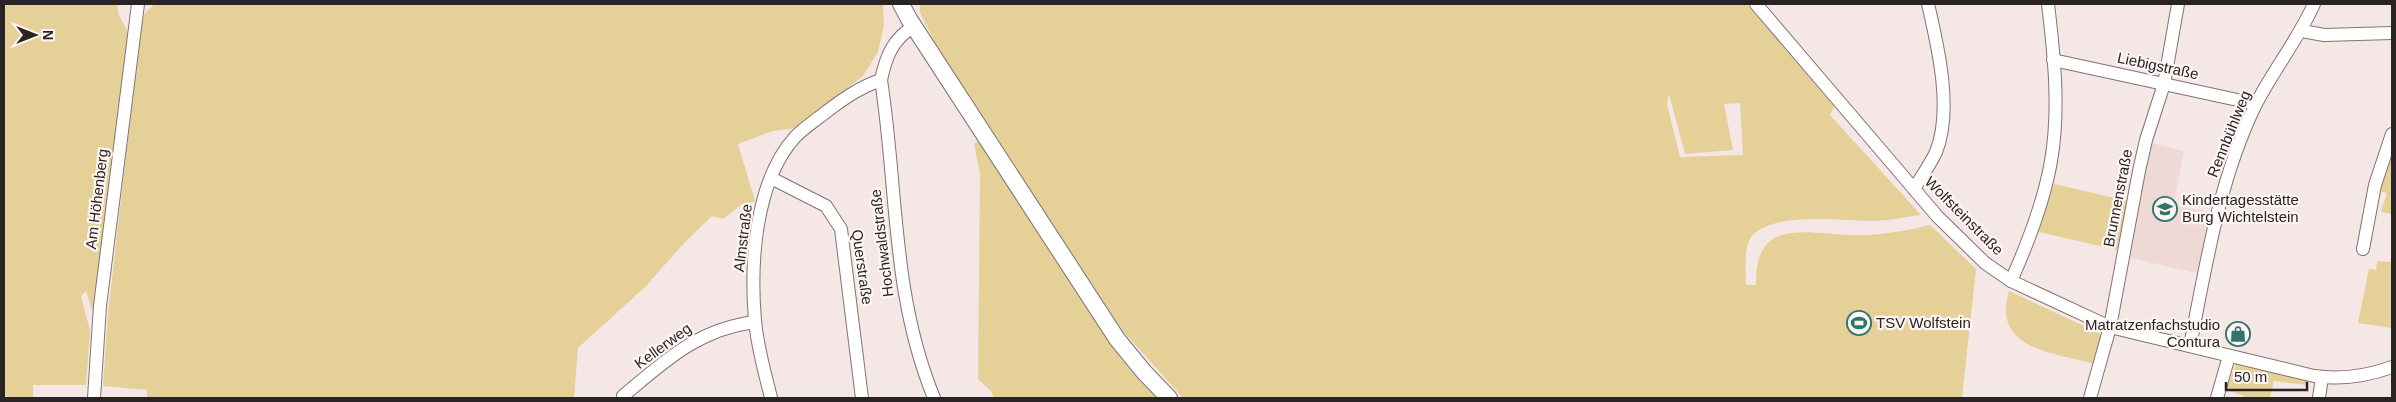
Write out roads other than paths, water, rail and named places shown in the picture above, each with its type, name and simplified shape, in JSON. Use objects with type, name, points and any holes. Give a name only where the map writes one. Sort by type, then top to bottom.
[{"type":"main road","points":[[901,4],[1104,319],[1138,365],[1170,398]]},
{"type":"main road","points":[[911,4],[914,26]]},
{"type":"street","name":"Am Höhenberg","points":[[94,398],[100,306],[138,4]]},
{"type":"street","name":"Wolfsteinstraße","points":[[1756,4],[1937,216],[1985,263],[2011,281],[2110,327],[2322,377],[2366,375],[2392,367]]},
{"type":"street","points":[[1914,189],[1936,152],[1943,111],[1943,90],[1928,4]]},
{"type":"street","points":[[2011,281],[2028,239],[2051,160],[2055,92],[2054,60],[2048,4]]},
{"type":"street","name":"Brunnenstraße","points":[[2090,398],[2110,327],[2146,140],[2164,84],[2178,4]]},
{"type":"street","name":"Rennbühlweg","points":[[2190,346],[2214,227],[2237,150],[2256,104],[2302,31],[2314,4]]},
{"type":"street","points":[[881,80],[891,48],[901,35],[914,26]]},
{"type":"street","points":[[2302,31],[2324,35],[2392,33]]},
{"type":"street","name":"Liebigstraße","points":[[2054,60],[2256,104]]},
{"type":"street","name":"Almstraße","points":[[770,398],[755,322],[754,250],[761,208],[772,178],[788,147],[803,129],[854,92],[881,80]]},
{"type":"street","name":"Hochwaldstraße","points":[[881,80],[903,285],[914,339],[934,398]]},
{"type":"street","points":[[2363,249],[2375,185],[2392,134]]},
{"type":"street","name":"Querstraße","points":[[772,178],[826,206],[841,229],[862,398]]},
{"type":"street","name":"Kellerweg","points":[[623,396],[695,340],[727,326],[755,322]]},
{"type":"street","points":[[2217,398],[2229,356]]},
{"type":"street","points":[[2319,398],[2322,377]]},
{"type":"place","name":"Kindertagesstätte Burg Wichtelstein","points":[[2165,209]]},
{"type":"place","name":"TSV Wolfstein","points":[[1859,323]]},
{"type":"place","name":"Matratzenfachstudio Contura","points":[[2238,334]]}]
